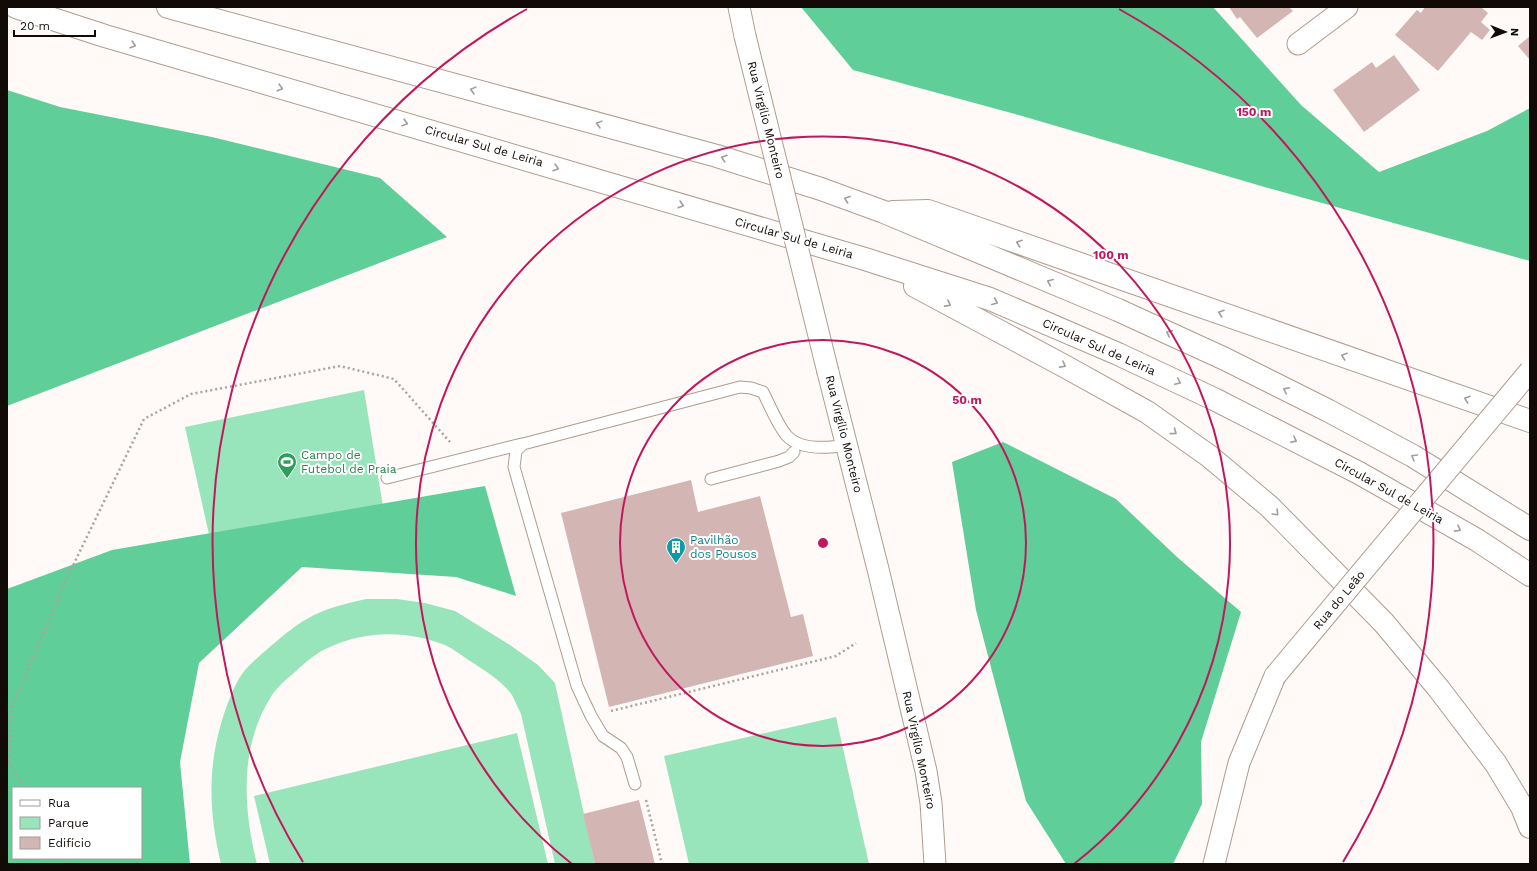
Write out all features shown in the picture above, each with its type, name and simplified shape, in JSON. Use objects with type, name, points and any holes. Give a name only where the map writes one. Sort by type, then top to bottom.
[{"type":"highway","name":"Circular Sul de Leiria","points":[[16,7],[150,50],[865,259],[990,299],[1118,354],[1214,399],[1359,473],[1477,540],[1530,575]]},
{"type":"highway","points":[[168,7],[717,156],[821,189],[884,212],[1118,310],[1225,359],[1327,410],[1413,456],[1530,529]]},
{"type":"highway","points":[[884,212],[928,211],[1530,421]]},
{"type":"highway","points":[[865,259],[1147,412],[1209,456],[1270,507],[1384,623],[1439,690],[1496,764],[1522,807],[1530,827]]},
{"type":"street","name":"Rua Virgílio Monteiro","points":[[739,7],[828,372],[880,577],[926,772],[931,803],[935,864]]},
{"type":"street","points":[[1298,44],[1347,7]]},
{"type":"street","name":"Rua do Leão","points":[[1214,864],[1239,763],[1276,676],[1530,371]]},
{"type":"lane","points":[[387,478],[740,387],[751,388],[764,392],[788,436],[800,444],[818,448],[832,448],[847,444]]},
{"type":"lane","points":[[523,444],[516,451],[514,467],[575,679],[585,704],[603,736],[621,748],[627,757],[635,784]]},
{"type":"lane","points":[[711,479],[779,462],[789,457],[794,452]]},
{"type":"path","points":[[23,787],[9,762],[11,709],[67,578],[144,419],[191,394],[340,366],[394,379],[464,459]]},
{"type":"path","points":[[607,712],[836,656],[856,643]]},
{"type":"path","points":[[635,784],[643,791],[662,864]]},
{"type":"green space","points":[[801,7],[1213,7],[1301,105],[1379,172],[1487,131],[1530,108],[1530,261],[1268,188],[1015,114],[853,70]]},
{"type":"green space","points":[[7,90],[60,107],[212,137],[380,178],[447,237],[7,406]]},
{"type":"green space","name":"Campo de Futebol de Praia","points":[[364,390],[387,531],[216,566],[185,427]]},
{"type":"green space","points":[[1003,442],[1116,499],[1177,557],[1241,612],[1201,742],[1202,804],[1173,864],[1066,864],[1026,801],[976,610],[952,462]]},
{"type":"green space","points":[[485,486],[516,596],[456,577],[302,567],[199,663],[180,762],[190,864],[7,864],[7,589],[112,550]]},
{"type":"green space","points":[[366,599],[397,599],[425,603],[455,611],[510,645],[538,665],[555,683],[595,864],[555,864],[521,714],[508,690],[487,672],[445,645],[414,636],[385,634],[357,638],[325,649],[316,654],[283,682],[272,695],[261,715],[254,735],[249,756],[247,778],[249,821],[257,864],[221,864],[212,805],[213,767],[215,747],[220,728],[236,683],[245,670],[255,660],[292,629],[314,615],[326,610]]},
{"type":"green space","points":[[836,717],[869,864],[689,864],[664,756]]},
{"type":"green space","points":[[517,733],[548,864],[270,864],[254,796]]},
{"type":"building","points":[[1229,7],[1289,7],[1293,11],[1257,38],[1240,17],[1237,19]]},
{"type":"building","points":[[1425,7],[1481,7],[1488,13],[1481,22],[1490,30],[1482,40],[1471,32],[1438,71],[1395,35],[1417,10],[1421,13]]},
{"type":"building","points":[[1530,36],[1530,60],[1518,46]]},
{"type":"building","points":[[1394,55],[1420,90],[1364,132],[1333,90],[1372,62],[1376,68]]},
{"type":"building","name":"Pavilhão dos Pousos","points":[[691,480],[698,512],[760,496],[791,617],[803,614],[813,656],[609,707],[561,513]]},
{"type":"building","points":[[639,800],[655,864],[595,864],[583,814]]},
{"type":"place","name":"Campo de Futebol de Praia","points":[[287,479]]},
{"type":"place","name":"Pavilhão dos Pousos","points":[[676,564]]}]
